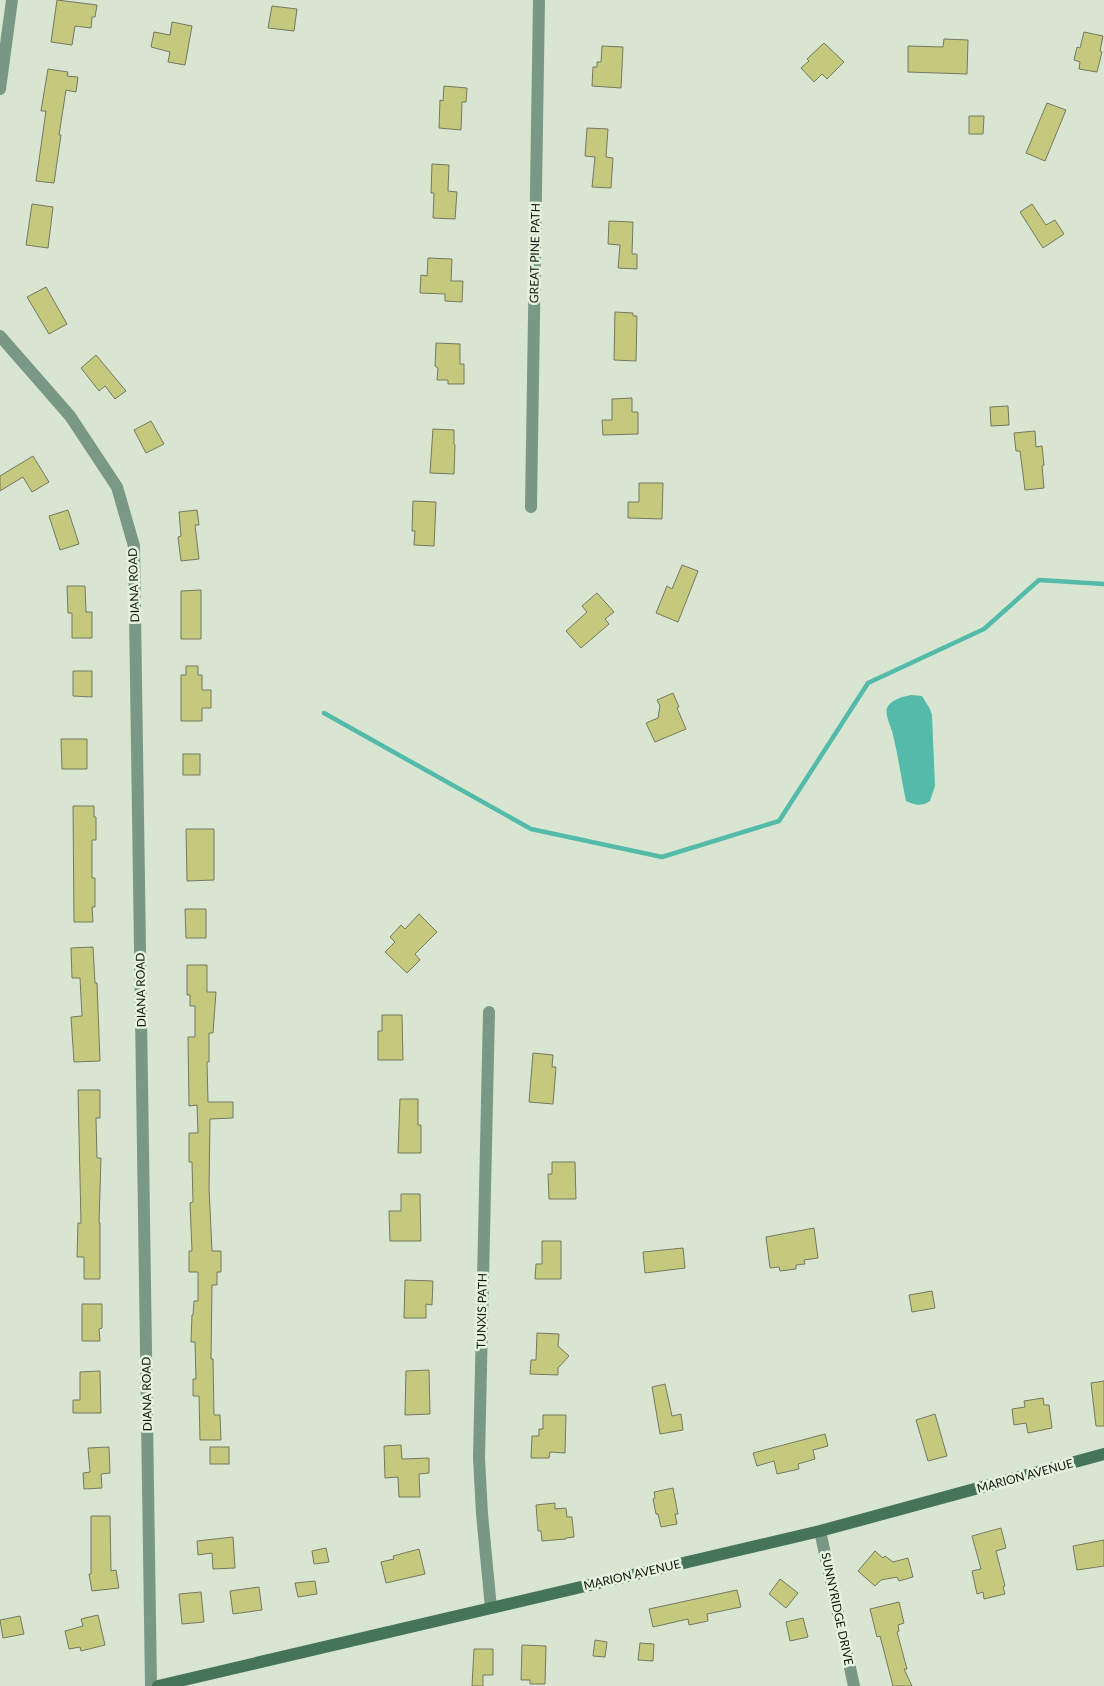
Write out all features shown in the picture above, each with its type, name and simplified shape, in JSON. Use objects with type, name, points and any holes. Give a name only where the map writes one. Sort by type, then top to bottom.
[{"type":"main road","name":"MARION AVENUE","points":[[158,1686],[820,1531],[1104,1454]]},
{"type":"street","points":[[0,88],[12,0]]},
{"type":"street","name":"GREAT PINE PATH","points":[[530,507],[539,0]]},
{"type":"street","name":"DIANA ROAD","points":[[0,336],[70,416],[117,487],[134,546],[151,1686]]},
{"type":"street","name":"TUNXIS PATH","points":[[489,1012],[479,1458],[491,1608]]},
{"type":"street","name":"SUNNYRIDGE DRIVE","points":[[820,1531],[854,1686]]},
{"type":"water","points":[[911,695],[922,696],[932,715],[935,786],[930,801],[921,805],[906,801],[887,713],[887,708],[891,702]]},
{"type":"building","points":[[57,0],[97,5],[95,17],[92,17],[91,28],[75,26],[72,45],[51,42]]},
{"type":"building","points":[[272,6],[297,9],[294,31],[268,28]]},
{"type":"building","points":[[172,22],[192,26],[185,65],[168,62],[170,52],[151,47],[154,32],[170,35]]},
{"type":"building","points":[[1084,32],[1103,36],[1100,51],[1102,52],[1097,72],[1079,69],[1080,62],[1074,60],[1077,47],[1080,48]]},
{"type":"building","points":[[944,39],[968,40],[967,74],[908,72],[908,46],[943,47]]},
{"type":"building","points":[[824,43],[844,62],[827,79],[822,74],[814,82],[801,68],[809,61],[807,59]]},
{"type":"building","points":[[602,46],[623,47],[621,88],[592,86],[593,67],[597,67],[597,62],[601,62]]},
{"type":"building","points":[[48,69],[68,72],[67,76],[78,77],[76,92],[66,90],[54,183],[36,181],[46,111],[41,111]]},
{"type":"building","points":[[444,86],[467,88],[466,102],[462,102],[461,130],[439,128],[440,100],[443,101]]},
{"type":"building","points":[[1047,103],[1066,110],[1045,161],[1026,153]]},
{"type":"building","points":[[969,116],[984,116],[983,134],[969,134]]},
{"type":"building","points":[[587,128],[608,129],[606,157],[613,158],[611,188],[592,187],[595,157],[585,156]]},
{"type":"building","points":[[432,164],[449,165],[448,191],[457,192],[455,219],[433,218],[434,193],[431,193]]},
{"type":"building","points":[[32,204],[53,207],[48,248],[26,245]]},
{"type":"building","points":[[1032,204],[1046,225],[1055,220],[1064,234],[1043,248],[1020,212]]},
{"type":"building","points":[[609,221],[633,222],[632,254],[637,254],[637,269],[618,268],[620,245],[608,244]]},
{"type":"building","points":[[428,258],[452,259],[451,281],[463,281],[462,302],[445,301],[445,294],[420,293],[421,275],[427,276]]},
{"type":"building","points":[[46,287],[67,324],[49,334],[27,297]]},
{"type":"building","points":[[615,312],[633,313],[633,316],[637,316],[636,361],[614,360]]},
{"type":"building","points":[[436,343],[460,344],[460,364],[464,364],[464,384],[448,384],[448,380],[437,380],[438,368],[435,366]]},
{"type":"building","points":[[96,355],[126,391],[115,399],[105,386],[99,391],[81,368]]},
{"type":"building","points":[[632,398],[632,412],[638,412],[638,434],[603,435],[602,420],[612,420],[612,399]]},
{"type":"building","points":[[1008,406],[1009,425],[991,426],[990,407]]},
{"type":"building","points":[[151,421],[164,444],[146,453],[134,430]]},
{"type":"building","points":[[433,429],[454,430],[454,474],[430,473]]},
{"type":"building","points":[[1035,431],[1036,447],[1042,446],[1044,488],[1025,490],[1020,451],[1016,451],[1014,433]]},
{"type":"building","points":[[33,456],[49,482],[32,492],[23,477],[0,491],[0,476]]},
{"type":"building","points":[[639,483],[663,483],[662,519],[628,518],[628,502],[639,502]]},
{"type":"building","points":[[413,501],[436,502],[434,546],[414,545],[415,531],[412,531]]},
{"type":"building","points":[[68,510],[79,544],[60,550],[49,516]]},
{"type":"building","points":[[197,510],[199,525],[195,525],[199,559],[181,561],[178,537],[181,536],[179,512]]},
{"type":"building","points":[[682,565],[698,571],[678,622],[656,613],[667,586],[672,589]]},
{"type":"building","points":[[67,586],[85,586],[86,612],[92,612],[92,638],[72,638],[72,613],[68,613]]},
{"type":"building","points":[[201,590],[201,639],[181,639],[181,591]]},
{"type":"building","points":[[597,593],[614,612],[605,619],[609,624],[581,648],[566,631],[587,612],[582,606]]},
{"type":"building","points":[[186,666],[198,666],[198,675],[202,675],[202,690],[211,690],[211,708],[202,708],[202,721],[181,721],[181,675],[186,675]]},
{"type":"building","points":[[73,671],[92,671],[92,697],[73,696]]},
{"type":"building","points":[[673,693],[686,729],[655,742],[646,723],[658,718],[660,706],[657,700]]},
{"type":"building","points":[[61,739],[87,739],[87,769],[62,769]]},
{"type":"building","points":[[183,754],[200,754],[200,775],[183,775]]},
{"type":"building","points":[[73,806],[94,806],[94,817],[96,817],[96,840],[92,840],[92,878],[95,878],[95,907],[92,907],[93,922],[74,922]]},
{"type":"building","points":[[186,829],[214,829],[214,880],[187,881]]},
{"type":"building","points":[[185,909],[206,909],[206,938],[186,938]]},
{"type":"building","points":[[419,914],[437,932],[415,954],[420,960],[407,973],[385,952],[395,942],[390,937],[401,925],[405,929]]},
{"type":"building","points":[[93,947],[95,983],[97,983],[100,1061],[74,1062],[71,1017],[82,1016],[80,978],[72,978],[71,948]]},
{"type":"building","points":[[187,965],[207,965],[207,992],[216,992],[213,1033],[209,1033],[209,1062],[207,1062],[208,1102],[233,1102],[233,1118],[210,1119],[209,1188],[212,1251],[221,1251],[221,1272],[217,1272],[217,1285],[212,1285],[211,1359],[213,1359],[214,1415],[220,1415],[221,1440],[200,1440],[199,1396],[193,1396],[193,1379],[196,1379],[195,1342],[191,1342],[192,1315],[194,1301],[198,1301],[198,1272],[189,1272],[189,1251],[192,1251],[190,1203],[193,1202],[192,1162],[189,1162],[189,1133],[198,1133],[197,1105],[189,1106],[188,1037],[195,1037],[195,1006],[190,1006],[190,995],[187,995]]},
{"type":"building","points":[[382,1015],[402,1015],[403,1060],[378,1060],[378,1031],[382,1031]]},
{"type":"building","points":[[533,1053],[553,1055],[552,1067],[556,1067],[553,1104],[529,1102]]},
{"type":"building","points":[[78,1090],[100,1090],[100,1118],[96,1118],[97,1158],[101,1158],[100,1279],[84,1279],[84,1257],[77,1257],[78,1223],[81,1223]]},
{"type":"building","points":[[400,1099],[418,1099],[418,1125],[421,1125],[421,1153],[398,1153]]},
{"type":"building","points":[[552,1162],[575,1162],[576,1199],[549,1199],[548,1174],[552,1174]]},
{"type":"building","points":[[401,1194],[420,1194],[421,1241],[390,1241],[389,1211],[401,1211]]},
{"type":"building","points":[[814,1228],[818,1258],[804,1260],[805,1264],[796,1265],[796,1269],[780,1271],[779,1267],[770,1268],[766,1237]]},
{"type":"building","points":[[542,1241],[561,1241],[561,1279],[535,1279],[536,1264],[542,1264]]},
{"type":"building","points":[[683,1248],[685,1268],[645,1273],[643,1252]]},
{"type":"building","points":[[405,1280],[433,1281],[432,1305],[426,1304],[426,1318],[404,1318]]},
{"type":"building","points":[[932,1291],[935,1308],[912,1312],[909,1295]]},
{"type":"building","points":[[82,1304],[102,1304],[102,1328],[99,1329],[100,1341],[82,1341]]},
{"type":"building","points":[[537,1333],[559,1334],[558,1346],[569,1356],[558,1368],[558,1375],[530,1374],[531,1360],[536,1360]]},
{"type":"building","points":[[429,1370],[430,1414],[405,1415],[406,1371]]},
{"type":"building","points":[[100,1371],[101,1413],[73,1413],[73,1400],[80,1400],[80,1372]]},
{"type":"building","points":[[1104,1381],[1104,1426],[1096,1426],[1091,1383]]},
{"type":"building","points":[[665,1384],[672,1416],[681,1414],[683,1430],[660,1434],[652,1387]]},
{"type":"building","points":[[1043,1398],[1044,1405],[1049,1405],[1052,1428],[1028,1433],[1026,1423],[1014,1425],[1012,1409],[1025,1407],[1024,1401]]},
{"type":"building","points":[[935,1414],[947,1456],[928,1461],[916,1420]]},
{"type":"building","points":[[543,1415],[566,1415],[565,1453],[550,1452],[549,1458],[531,1458],[532,1436],[539,1436],[539,1429],[543,1429]]},
{"type":"building","points":[[825,1434],[828,1446],[813,1450],[815,1459],[798,1464],[799,1469],[777,1474],[774,1461],[757,1466],[753,1453]]},
{"type":"building","points":[[401,1445],[402,1459],[429,1458],[429,1473],[419,1474],[420,1497],[399,1497],[398,1477],[385,1478],[384,1446]]},
{"type":"building","points":[[109,1447],[110,1473],[101,1474],[102,1488],[84,1489],[83,1473],[90,1472],[88,1448]]},
{"type":"building","points":[[210,1447],[229,1447],[229,1464],[210,1464]]},
{"type":"building","points":[[673,1488],[678,1514],[675,1514],[677,1524],[661,1527],[653,1499],[655,1498],[654,1492]]},
{"type":"building","points":[[555,1503],[555,1509],[566,1508],[567,1517],[572,1517],[574,1537],[542,1541],[541,1531],[538,1531],[536,1505]]},
{"type":"building","points":[[91,1516],[110,1516],[111,1571],[116,1570],[119,1588],[92,1591],[89,1574],[91,1574]]},
{"type":"building","points":[[1001,1528],[1006,1548],[996,1551],[1005,1586],[1003,1587],[1005,1594],[984,1599],[983,1592],[977,1594],[972,1571],[981,1569],[972,1536]]},
{"type":"building","points":[[233,1537],[235,1568],[213,1569],[212,1553],[198,1555],[197,1541]]},
{"type":"building","points":[[1104,1540],[1104,1566],[1077,1570],[1073,1546]]},
{"type":"building","points":[[326,1548],[329,1562],[314,1564],[312,1551]]},
{"type":"building","points":[[419,1549],[425,1574],[386,1583],[381,1562],[394,1559],[393,1556]]},
{"type":"building","points":[[875,1551],[883,1558],[885,1556],[893,1562],[908,1558],[913,1577],[899,1581],[897,1577],[881,1580],[875,1586],[858,1571]]},
{"type":"building","points":[[780,1579],[798,1593],[786,1608],[769,1594]]},
{"type":"building","points":[[315,1581],[317,1594],[298,1597],[295,1583]]},
{"type":"building","points":[[259,1587],[262,1610],[233,1614],[230,1591]]},
{"type":"building","points":[[737,1590],[741,1607],[707,1614],[708,1621],[689,1625],[688,1619],[653,1627],[649,1609]]},
{"type":"building","points":[[201,1592],[204,1622],[182,1624],[179,1594]]},
{"type":"building","points":[[899,1602],[904,1623],[898,1625],[899,1631],[897,1632],[907,1669],[904,1669],[912,1686],[893,1686],[880,1636],[877,1637],[870,1609]]},
{"type":"building","points":[[98,1615],[105,1645],[81,1651],[80,1647],[69,1649],[65,1631],[83,1626],[81,1619]]},
{"type":"building","points":[[20,1616],[24,1634],[3,1638],[0,1620]]},
{"type":"building","points":[[803,1618],[808,1637],[790,1641],[786,1622]]},
{"type":"building","points":[[595,1640],[607,1642],[605,1657],[593,1656]]},
{"type":"building","points":[[640,1643],[654,1644],[653,1661],[638,1660]]},
{"type":"building","points":[[522,1645],[546,1646],[545,1684],[530,1684],[530,1680],[521,1680]]},
{"type":"building","points":[[474,1649],[493,1649],[493,1675],[483,1675],[483,1686],[472,1686]]},
{"type":"waterway","points":[[324,713],[531,829],[662,857],[779,821],[868,683],[984,629],[1039,580],[1104,584]]}]
